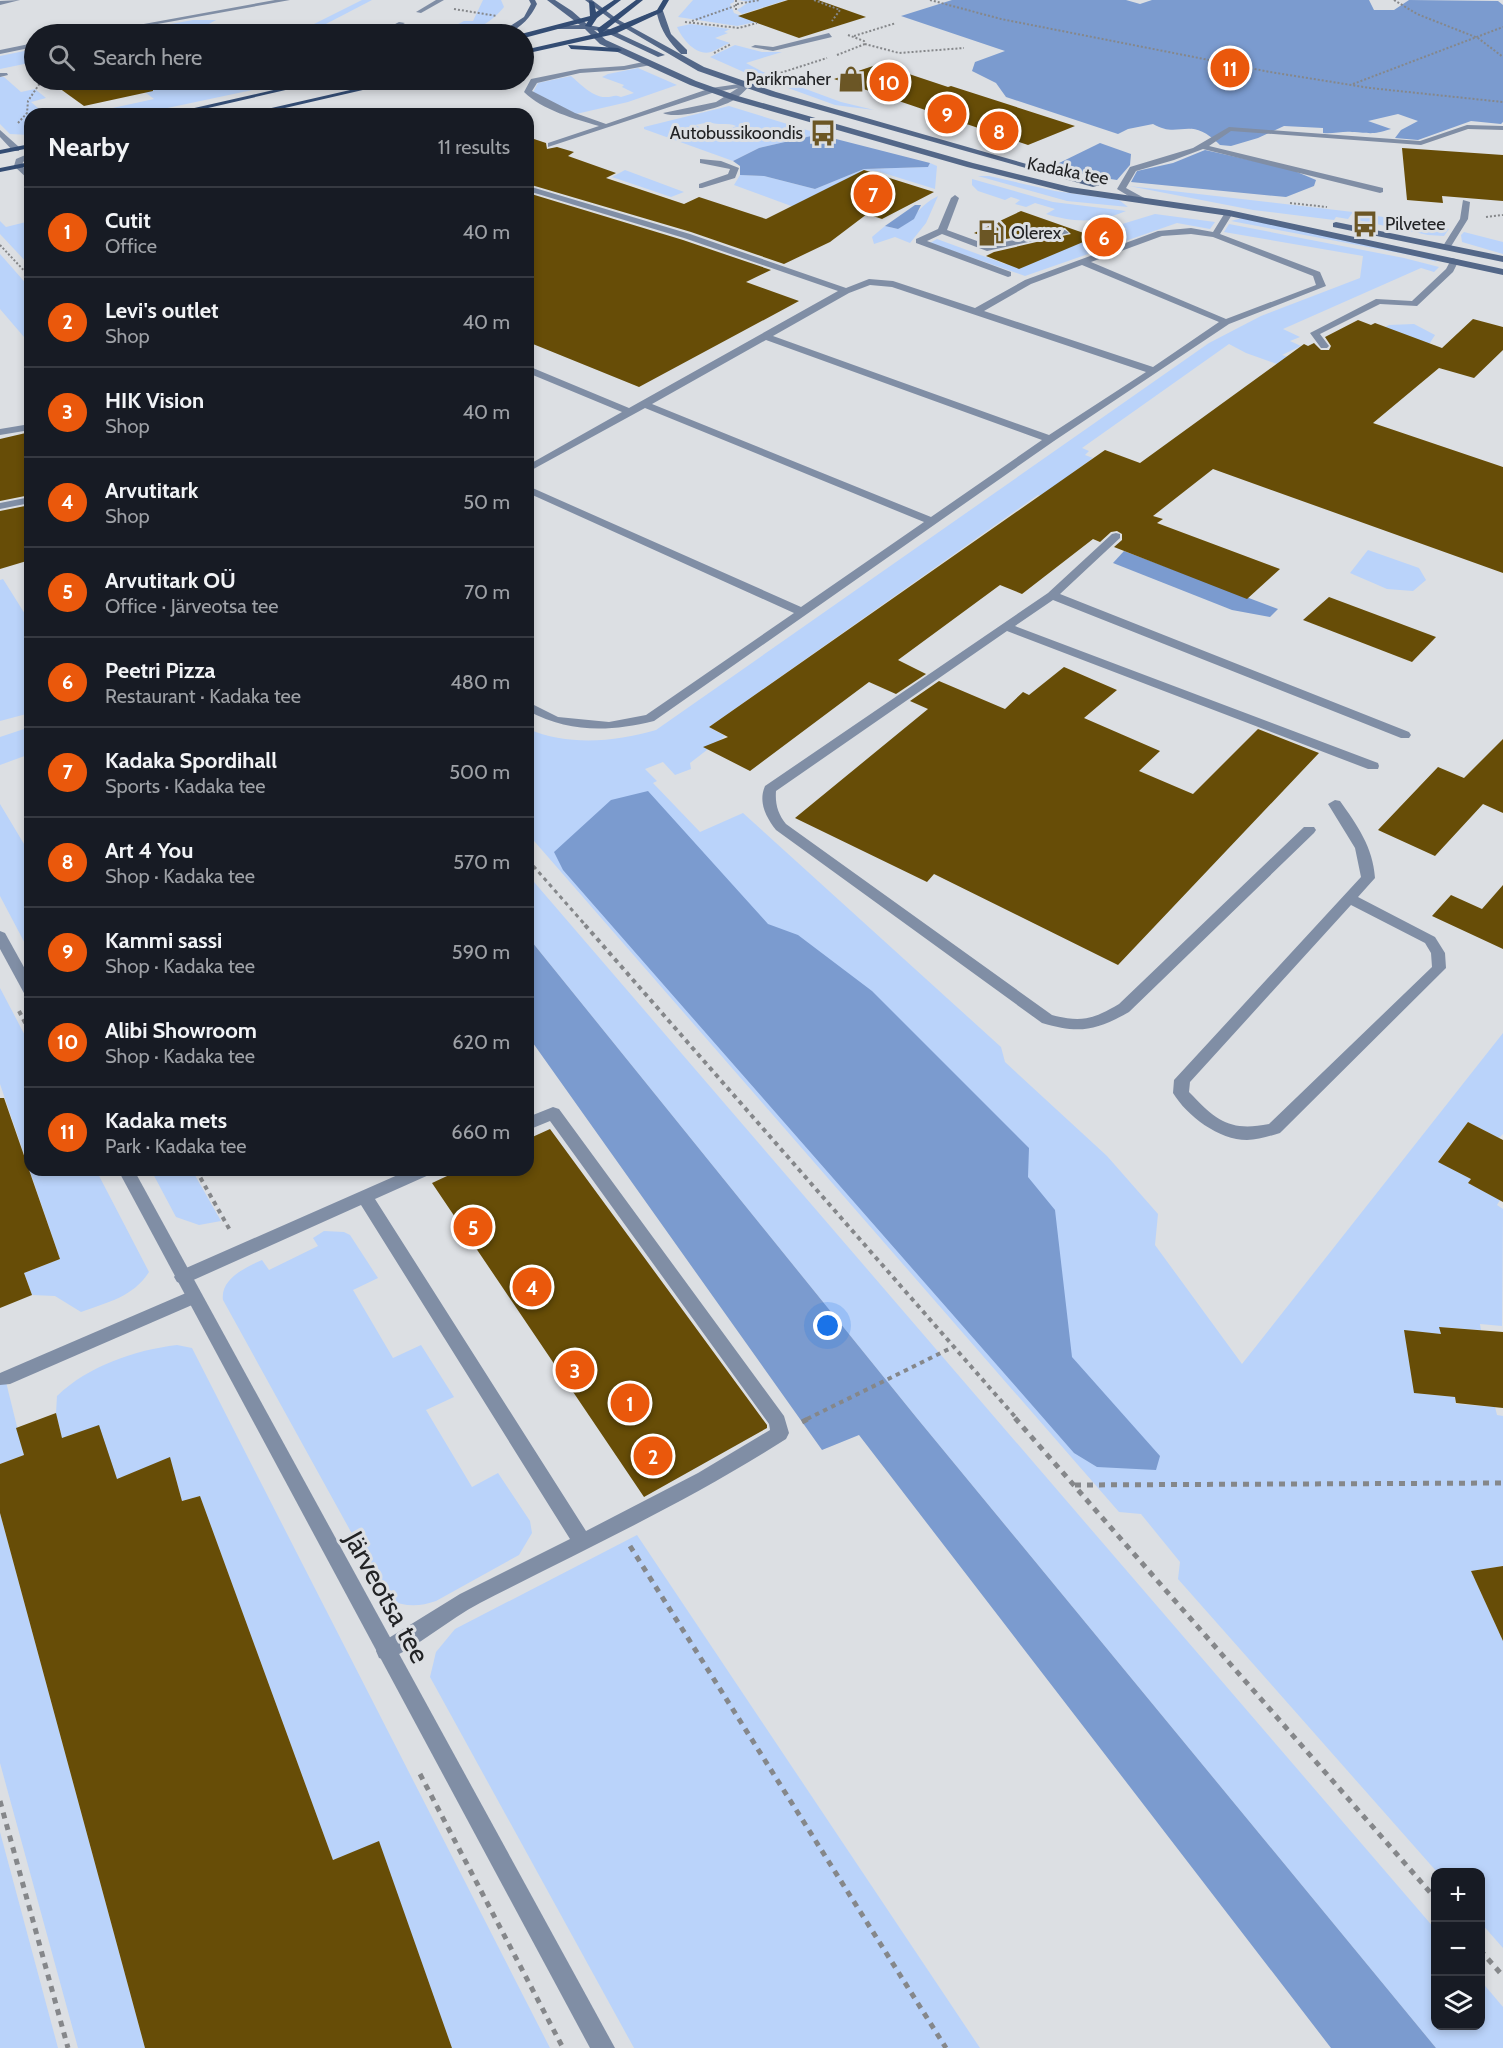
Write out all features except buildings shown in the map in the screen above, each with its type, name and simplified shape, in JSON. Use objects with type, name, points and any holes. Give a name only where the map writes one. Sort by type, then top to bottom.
[{"type":"main road","points":[[517,24],[527,18],[534,4],[532,0]]},
{"type":"main road","name":"Kadaka tee","points":[[550,0],[600,33],[618,50],[714,90],[927,153],[1070,190],[1229,213],[1503,272]]},
{"type":"main road","points":[[534,34],[594,18],[618,0]]},
{"type":"main road","points":[[600,33],[640,0]]},
{"type":"main road","points":[[534,50],[627,27],[660,11],[666,0]]},
{"type":"main road","points":[[589,1],[594,18]]},
{"type":"main road","name":"Kadaka tee","points":[[589,1],[615,20],[701,69],[746,85],[1012,164],[1072,180],[1448,246],[1503,259]]},
{"type":"main road","points":[[572,13],[594,18],[635,20],[660,11]]},
{"type":"main road","points":[[660,11],[664,32],[671,42],[701,69]]},
{"type":"main road","points":[[538,49],[573,36],[588,27],[594,18]]},
{"type":"main road","points":[[557,28],[588,27]]},
{"type":"main road","points":[[612,32],[674,61],[701,69]]},
{"type":"main road","points":[[538,49],[574,47],[618,50]]},
{"type":"main road","points":[[199,108],[280,90]]},
{"type":"main road","points":[[284,108],[360,90]]},
{"type":"main road","points":[[0,152],[24,147]]},
{"type":"main road","points":[[927,153],[952,152],[961,148]]},
{"type":"main road","points":[[970,165],[1012,164]]},
{"type":"main road","points":[[0,170],[24,165]]},
{"type":"main road","points":[[1420,253],[1436,253],[1448,246]]},
{"type":"street","points":[[0,3],[17,0]]},
{"type":"street","points":[[150,24],[287,0]]},
{"type":"street","points":[[419,12],[441,0]]},
{"type":"street","points":[[755,47],[773,49],[829,35]]},
{"type":"street","points":[[0,52],[24,47]]},
{"type":"street","points":[[534,81],[579,71],[624,68],[648,63]]},
{"type":"street","points":[[551,145],[603,125],[640,116],[714,90],[746,85]]},
{"type":"street","points":[[640,116],[699,109],[735,98],[746,85]]},
{"type":"street","points":[[529,90],[528,92],[533,96],[572,115],[603,125]]},
{"type":"street","points":[[1143,201],[1121,189],[1133,169],[1180,157],[1203,147],[1229,129],[1421,143],[1467,127],[1503,128]]},
{"type":"street","points":[[0,132],[16,149]]},
{"type":"street","points":[[1203,147],[1380,190]]},
{"type":"street","points":[[24,158],[19,161],[18,166],[24,172]]},
{"type":"street","points":[[702,186],[732,176],[735,168],[721,163],[703,161]]},
{"type":"street","points":[[534,190],[687,236],[846,291]]},
{"type":"street","points":[[956,198],[942,231],[919,241],[1008,274]]},
{"type":"street","points":[[1448,246],[1464,219],[1466,202]]},
{"type":"street","points":[[1215,235],[1229,213]]},
{"type":"street","points":[[942,231],[987,248],[1065,233]]},
{"type":"street","points":[[534,709],[555,720],[609,726],[650,718],[1050,439],[1226,322],[1321,286],[1317,274],[1215,235],[1191,231],[1161,233],[1028,282],[976,312]]},
{"type":"street","points":[[1324,346],[1315,333],[1379,301],[1414,304],[1450,270],[1455,260]]},
{"type":"street","points":[[1083,262],[1226,322]]},
{"type":"street","points":[[534,466],[846,291],[869,282],[894,284],[1154,371]]},
{"type":"street","points":[[765,336],[1050,439]]},
{"type":"street","points":[[534,372],[630,412]]},
{"type":"street","points":[[644,404],[934,522]]},
{"type":"street","points":[[0,432],[24,428]]},
{"type":"street","points":[[534,492],[802,612]]},
{"type":"street","points":[[0,506],[24,501]]},
{"type":"street","points":[[1116,536],[1052,595],[770,789],[768,798],[771,815],[781,827],[1047,1019],[1074,1027],[1097,1024],[1124,1008],[1309,830]]},
{"type":"street","points":[[1052,595],[1405,735]]},
{"type":"street","points":[[1006,627],[1373,766]]},
{"type":"street","points":[[1335,804],[1361,843],[1369,861],[1368,878],[1182,1080],[1181,1093],[1190,1105],[1221,1128],[1246,1134],[1274,1129],[1439,968],[1438,953],[1430,940],[1350,899]]},
{"type":"street","points":[[0,936],[24,980]]},
{"type":"street","points":[[386,1651],[465,1601],[618,1526],[757,1449],[780,1433],[778,1422],[553,1113],[534,1121]]},
{"type":"street","name":"Järveotsa tee","points":[[129,1176],[603,2048]]},
{"type":"street","points":[[183,1277],[412,1176]]},
{"type":"street","points":[[365,1197],[583,1543]]},
{"type":"street","points":[[4,1379],[193,1297]]},
{"type":"path","points":[[735,12],[736,0]]},
{"type":"path","points":[[688,22],[736,5],[760,0]]},
{"type":"path","points":[[814,0],[840,10],[832,20],[836,27]]},
{"type":"path","points":[[930,0],[958,9],[1059,32],[1119,41],[1291,76],[1442,97],[1503,102]]},
{"type":"path","points":[[1394,0],[1417,14],[1478,38],[1503,57]]},
{"type":"path","points":[[428,7],[474,11],[498,16]]},
{"type":"path","points":[[680,21],[739,28],[758,23]]},
{"type":"path","points":[[852,37],[896,23]]},
{"type":"path","points":[[1352,84],[1503,27]]},
{"type":"path","points":[[843,34],[864,41],[865,44],[899,53],[964,48]]},
{"type":"path","points":[[837,55],[865,44]]},
{"type":"path","points":[[771,76],[826,58]]},
{"type":"path","points":[[27,108],[28,101],[35,90]]},
{"type":"path","points":[[15,125],[24,116]]},
{"type":"path","points":[[0,245],[24,271]]},
{"type":"path","points":[[534,867],[1431,1893]]},
{"type":"path","points":[[199,1176],[241,1251]]},
{"type":"path","points":[[780,1433],[953,1347]]},
{"type":"path","points":[[1074,1485],[1503,1483]]},
{"type":"path","points":[[618,1526],[946,2048]]},
{"type":"path","points":[[0,1801],[68,2048]]},
{"type":"path","points":[[1485,1956],[1503,1976]]},
{"type":"shaded area","points":[[362,0],[372,0],[326,24],[314,24]]},
{"type":"shaded area","points":[[483,0],[501,0],[504,7],[484,24],[458,24],[473,21]]},
{"type":"shaded area","points":[[693,0],[734,0],[730,4],[734,13],[756,22],[737,26],[678,17]]},
{"type":"shaded area","points":[[739,0],[786,0],[742,14],[737,10],[749,2]]},
{"type":"shaded area","points":[[952,0],[1126,0],[1140,4],[1152,0],[1369,0],[1374,10],[1394,10],[1409,0],[1498,1],[1503,5],[1503,122],[1501,124],[1471,121],[1418,140],[1395,138],[1401,130],[1418,121],[1398,114],[1368,121],[1391,129],[1380,132],[1323,133],[1323,128],[1284,126],[1258,138],[1231,146],[1220,145],[1200,131],[1170,130],[1153,124],[1128,129],[1118,134],[1006,97],[996,83],[972,71],[975,62],[1005,51],[901,16]]},
{"type":"shaded area","points":[[193,20],[216,20],[209,24],[171,24]]},
{"type":"shaded area","points":[[691,24],[730,29],[724,32],[728,33],[715,38],[730,43],[711,52],[700,52],[686,42],[677,27]]},
{"type":"shaded area","points":[[735,45],[762,52],[782,52],[746,63],[769,75],[755,77],[710,57]]},
{"type":"shaded area","points":[[24,51],[24,64],[0,69],[0,56]]},
{"type":"shaded area","points":[[638,68],[677,85],[628,102],[576,114],[533,92],[538,83],[571,76],[587,90],[601,97],[621,97],[634,93],[622,87],[624,85],[602,77]]},
{"type":"shaded area","points":[[0,77],[4,77],[21,92],[36,90],[46,98],[31,102],[38,108],[24,108],[24,135],[10,134],[0,124]]},
{"type":"shaded area","points":[[773,77],[841,102],[874,110],[835,105],[766,80]]},
{"type":"shaded area","points":[[142,90],[252,90],[167,108],[113,108],[154,99]]},
{"type":"shaded area","points":[[729,106],[820,134],[759,148],[733,161],[644,129],[644,127]],"holes":[[[713,123],[733,125],[736,126],[732,128],[738,131],[719,136],[695,125]]]},
{"type":"shaded area","points":[[820,134],[930,163],[928,167],[864,169],[815,189],[764,176],[740,175],[740,166],[733,161],[759,148]]},
{"type":"shaded area","points":[[1100,143],[1131,154],[1130,165],[1117,180],[1053,166]]},
{"type":"shaded area","points":[[1205,150],[1290,169],[1316,180],[1314,186],[1286,197],[1131,182],[1137,171],[1173,163]]},
{"type":"shaded area","points":[[930,163],[937,166],[935,189],[877,171],[864,170],[821,217],[734,185],[740,175],[764,176],[815,189],[864,169],[928,167]]},
{"type":"shaded area","points":[[625,170],[684,192],[671,197],[612,177]]},
{"type":"shaded area","points":[[978,176],[989,176],[1055,191],[1119,200],[1128,207],[1067,201]]},
{"type":"shaded area","points":[[972,179],[1053,202],[1126,211],[1096,220],[1057,217],[1046,214],[1055,209],[1035,203],[1026,207],[1015,204],[1020,200],[1011,197],[1005,200],[978,191],[972,185]]},
{"type":"shaded area","points":[[1129,186],[1353,212],[1348,219],[1336,217],[1334,220],[1253,210]]},
{"type":"shaded area","points":[[938,196],[926,223],[910,243],[895,237],[874,244],[872,237],[885,226],[898,229]]},
{"type":"shaded area","points":[[915,205],[921,205],[914,219],[898,229],[885,226]]},
{"type":"shaded area","points":[[1361,213],[1449,229],[1444,236],[1428,235],[1357,220]]},
{"type":"shaded area","points":[[1155,214],[1215,222],[1210,229],[1177,223],[1025,276],[930,243],[937,239],[1005,264],[1037,261],[1089,235],[1105,243],[1118,239],[1112,235],[1127,229],[1119,225]]},
{"type":"shaded area","points":[[1242,218],[1430,257],[1437,262],[1231,221]]},
{"type":"shaded area","points":[[0,221],[6,227],[24,222],[24,260],[0,234]]},
{"type":"shaded area","points":[[1229,224],[1439,267],[1434,272],[1421,268],[1283,329],[1300,337],[1290,341],[1301,346],[1282,355],[1319,367],[1305,374],[1246,353],[1229,344],[1082,448],[1089,451],[1085,455],[1093,458],[1072,473],[1061,505],[1038,495],[709,727],[725,736],[690,763],[691,769],[675,775],[663,762],[645,769],[657,781],[653,783],[700,832],[743,813],[1001,1047],[1005,1062],[1107,1156],[1158,1214],[1155,1245],[1242,1364],[1503,1033],[1503,1134],[1499,1138],[1468,1122],[1438,1161],[1471,1179],[1468,1183],[1500,1200],[1497,1205],[1503,1209],[1502,1326],[1480,1324],[1481,1330],[1440,1327],[1441,1334],[1404,1331],[1415,1393],[1455,1397],[1456,1404],[1495,1407],[1497,1415],[1503,1416],[1503,1566],[1471,1571],[1503,1641],[1503,1948],[1485,1928],[1485,1868],[1433,1868],[1178,1579],[1180,1562],[1141,1514],[1119,1512],[534,841],[534,731],[559,738],[592,740],[624,737],[656,730],[1209,343],[1261,316],[1360,278],[1363,256],[1224,232]]},
{"type":"shaded area","points":[[1464,232],[1503,242],[1503,254],[1462,242],[1461,235]]},
{"type":"shaded area","points":[[0,254],[24,281],[24,337],[0,309]]},
{"type":"shaded area","points":[[1414,324],[1435,335],[1416,364],[1382,329],[1389,325]]},
{"type":"shaded area","points":[[1368,550],[1419,568],[1426,580],[1413,591],[1387,589],[1350,573]]},
{"type":"shaded area","points":[[1124,551],[1278,609],[1270,617],[1232,610],[1113,563]]},
{"type":"shaded area","points":[[3,579],[24,612],[24,715],[0,721],[0,580]]},
{"type":"shaded area","points":[[24,729],[24,756],[0,765],[0,737]]},
{"type":"shaded area","points":[[648,791],[768,924],[798,935],[872,991],[1029,1148],[1028,1177],[1055,1210],[1072,1357],[1160,1456],[1156,1470],[1097,1467],[1074,1453],[563,870],[554,852],[611,800]]},
{"type":"shaded area","points":[[0,804],[24,844],[24,942],[0,896]]},
{"type":"shaded area","points":[[534,882],[1431,1924],[1431,2030],[1485,2030],[1485,1986],[1503,2007],[1503,2048],[1436,2048],[916,1417],[534,944]]},
{"type":"shaded area","points":[[534,944],[916,1417],[1436,2048],[1331,2048],[859,1435],[822,1450],[534,1044]]},
{"type":"shaded area","points":[[0,988],[24,1034],[24,1154],[0,1084]]},
{"type":"shaded area","points":[[32,1176],[99,1176],[149,1272],[128,1293],[81,1312],[55,1296],[32,1295],[24,1273],[60,1259]]},
{"type":"shaded area","points":[[154,1176],[195,1176],[221,1221],[199,1225],[176,1217]]},
{"type":"shaded area","points":[[324,1231],[344,1232],[350,1235],[378,1278],[353,1290],[393,1358],[421,1345],[454,1397],[426,1410],[472,1487],[498,1473],[530,1521],[532,1533],[519,1555],[430,1603],[406,1605],[388,1599],[223,1300],[226,1286],[242,1270],[262,1260],[269,1270],[318,1246],[313,1238]]},
{"type":"shaded area","points":[[177,1345],[192,1348],[550,2048],[452,2048],[379,1842],[333,1860],[200,1496],[182,1501],[170,1458],[117,1479],[62,1438],[56,1413],[57,1396],[69,1385],[98,1368],[129,1355]]},
{"type":"shaded area","points":[[6,1382],[24,1455],[0,1464],[0,1384]]},
{"type":"shaded area","points":[[0,1513],[145,2048],[78,2048],[0,1763]]},
{"type":"shaded area","points":[[637,1535],[980,2048],[634,2048],[430,1677],[436,1652],[455,1629]]},
{"type":"shaded area","points":[[0,1832],[58,2048],[0,2048]]},
{"type":"place","name":"Kadaka mets","points":[[1230,68]]},
{"type":"place","name":"Parikmaher","points":[[851,79]]},
{"type":"place","name":"Alibi Showroom","points":[[889,82]]},
{"type":"place","name":"Kammi sassi","points":[[947,114]]},
{"type":"place","name":"Art 4 You","points":[[999,131]]},
{"type":"place","name":"Autobussikoondis","points":[[823,133]]},
{"type":"place","name":"Kadaka Spordihall","points":[[873,194]]},
{"type":"place","name":"Pilvetee","points":[[1365,224]]},
{"type":"place","name":"Olerex","points":[[991,233]]},
{"type":"place","name":"Peetri Pizza","points":[[1104,237]]},
{"type":"place","name":"Arvutitark OÜ","points":[[473,1227]]},
{"type":"place","name":"Arvutitark","points":[[532,1287]]},
{"type":"place","name":"HIK Vision","points":[[575,1370]]},
{"type":"place","name":"Cutit","points":[[630,1403]]},
{"type":"place","name":"Levi's outlet","points":[[653,1456]]}]
